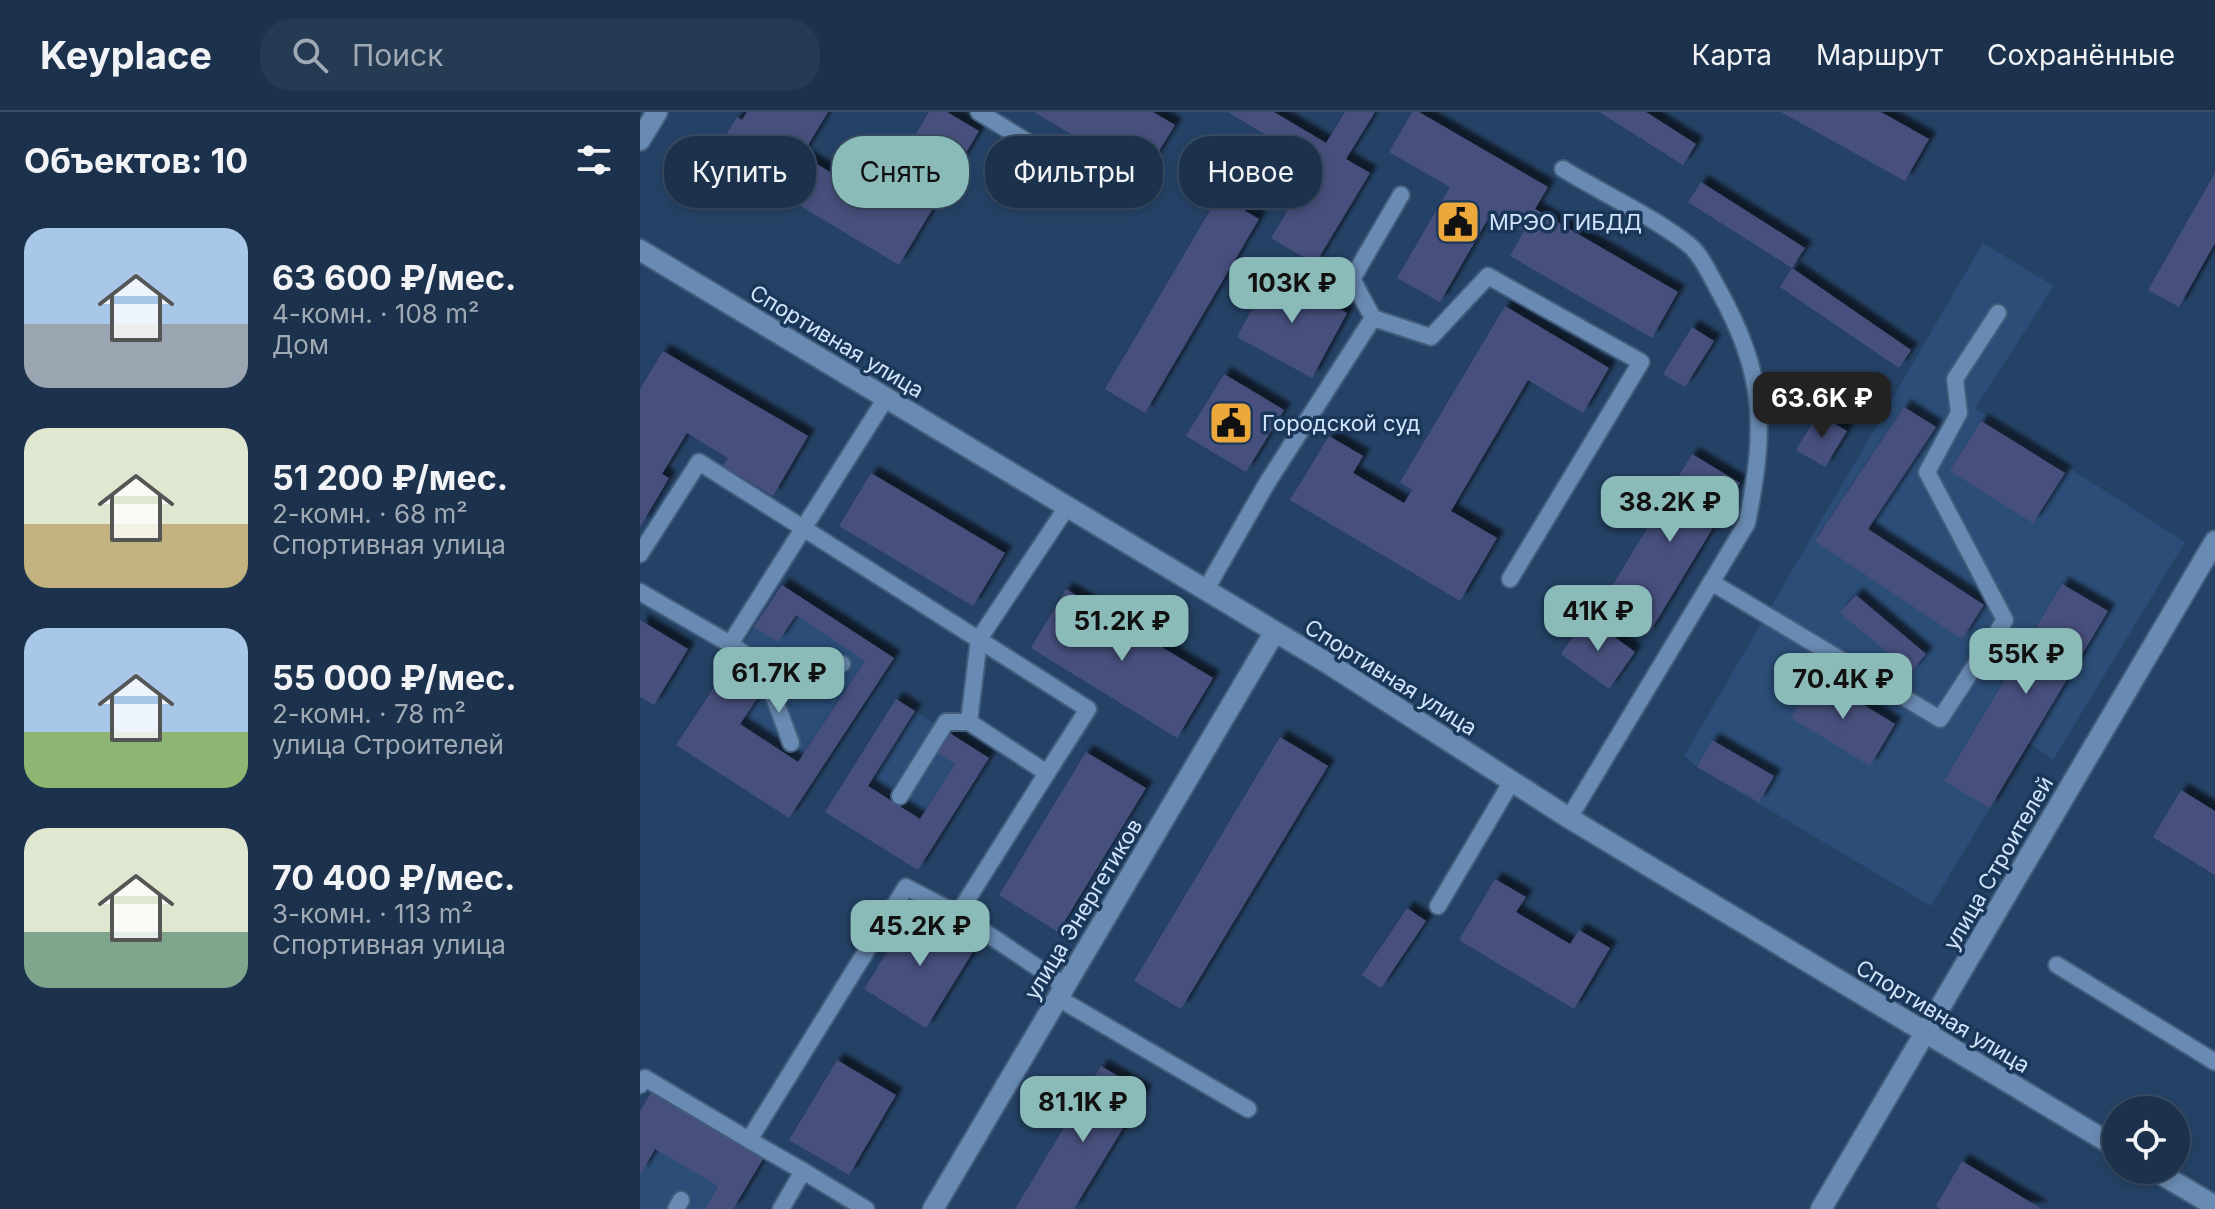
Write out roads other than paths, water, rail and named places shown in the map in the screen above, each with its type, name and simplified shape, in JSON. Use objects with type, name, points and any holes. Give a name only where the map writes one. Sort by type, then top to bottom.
[{"type":"street","points":[[640,140],[657,112]]},
{"type":"street","name":"Спортивная улица","points":[[641,252],[1067,507],[1569,818],[2102,1139]]},
{"type":"street","name":"улица Строителей","points":[[1821,1209],[2215,541]]},
{"type":"street","name":"улица Энергетиков","points":[[933,1209],[1274,633]]},
{"type":"street","points":[[2178,1184],[2215,1206]]},
{"type":"lane","points":[[979,112],[1018,136]]},
{"type":"lane","points":[[1563,169],[1690,245],[1722,296],[1750,356],[1761,416],[1756,475],[1747,523],[1569,818]]},
{"type":"lane","points":[[1401,195],[1352,279],[1373,318],[1431,337],[1488,276],[1641,362],[1510,579]]},
{"type":"lane","points":[[1711,582],[1940,719],[2005,620],[1927,472],[1959,413],[1955,379],[1998,313]]},
{"type":"lane","points":[[1205,591],[1267,483],[1373,318]]},
{"type":"lane","points":[[730,644],[886,398]]},
{"type":"lane","points":[[640,554],[699,462],[1088,709],[958,914]]},
{"type":"lane","points":[[969,722],[979,639],[1067,507]]},
{"type":"lane","points":[[640,592],[762,665],[842,664]]},
{"type":"lane","points":[[762,665],[791,743]]},
{"type":"lane","points":[[900,796],[946,722],[969,722],[1047,773]]},
{"type":"lane","points":[[1438,906],[1512,781]]},
{"type":"lane","points":[[749,1140],[906,887],[958,914],[1061,992],[1248,1109]]},
{"type":"lane","points":[[2057,965],[2215,1062]]},
{"type":"lane","points":[[640,1085],[645,1078],[866,1209]]},
{"type":"lane","points":[[781,1209],[803,1171]]},
{"type":"place","name":"МРЭО ГИБДД","points":[[1458,222]]},
{"type":"place","name":"Городской суд","points":[[1231,423]]}]
